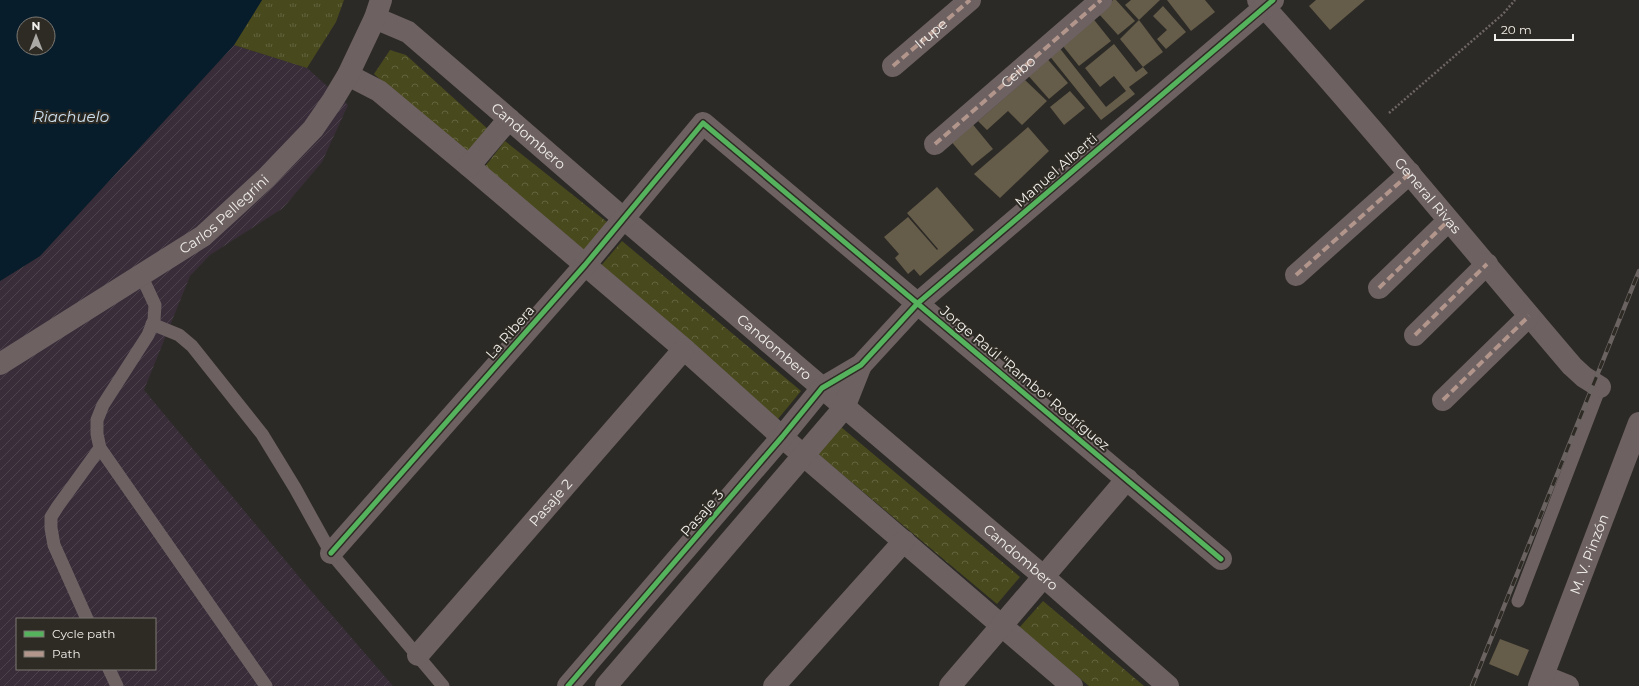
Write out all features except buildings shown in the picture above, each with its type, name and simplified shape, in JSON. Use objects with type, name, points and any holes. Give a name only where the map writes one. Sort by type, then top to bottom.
[{"type":"street","name":"Irupe","points":[[893,66],[970,0]]},
{"type":"street","name":"Ceibo","points":[[935,144],[1101,0]]},
{"type":"street","name":"General Rivas","points":[[1265,2],[1371,130],[1410,173],[1448,221],[1487,264],[1572,366],[1584,377],[1600,387]]},
{"type":"street","name":"Manuel Alberti","points":[[861,365],[918,303],[1265,2]]},
{"type":"street","name":"Carlos Pellegrini","points":[[0,364],[203,236],[272,172],[313,129],[333,100],[348,74],[378,9]]},
{"type":"street","name":"Candombero","points":[[378,9],[408,32],[844,408],[1043,576],[1168,686]]},
{"type":"street","points":[[348,74],[379,91],[468,166],[684,350],[782,437],[804,454],[1072,686]]},
{"type":"street","points":[[468,166],[509,119]]},
{"type":"street","name":"Jorge Raúl \"Rambo\" Rodríguez","points":[[703,123],[1221,559]]},
{"type":"street","name":"La Ribera","points":[[330,553],[585,265],[703,123]]},
{"type":"street","points":[[1296,275],[1410,173]]},
{"type":"street","points":[[1379,288],[1448,221]]},
{"type":"street","points":[[1415,335],[1487,264]]},
{"type":"street","points":[[1443,400],[1529,316]]},
{"type":"street","name":"Pasaje 2","points":[[418,655],[684,350]]},
{"type":"street","points":[[606,686],[844,408],[861,365]]},
{"type":"street","name":"Pasaje 3","points":[[568,686],[782,437],[822,388],[861,365]]},
{"type":"street","name":"M. V. Pinzón","points":[[1541,681],[1639,423]]},
{"type":"street","points":[[950,686],[1127,479]]},
{"type":"street","points":[[774,686],[904,541]]},
{"type":"street","points":[[1541,681],[1568,686]]},
{"type":"lane","points":[[141,275],[155,305],[154,320],[148,335],[103,405],[97,420],[96,434],[100,448],[266,686]]},
{"type":"lane","points":[[152,324],[179,335],[192,346],[262,434],[295,488],[330,553],[443,686]]},
{"type":"lane","points":[[1518,601],[1600,387]]},
{"type":"lane","points":[[87,618],[54,545],[51,517],[100,448]]},
{"type":"lane","points":[[109,670],[117,686]]},
{"type":"path","points":[[1371,130],[1502,14],[1515,0]]},
{"type":"shaded area","points":[[234,45],[307,68],[348,105],[322,162],[283,208],[210,255],[190,276],[144,390],[300,578],[393,686],[0,686],[0,281],[40,256]]},
{"type":"green space","points":[[262,0],[344,0],[336,22],[307,68],[234,45]]},
{"type":"green space","points":[[390,50],[406,55],[489,130],[467,157],[374,74]]},
{"type":"green space","points":[[505,141],[607,222],[584,251],[483,169]]},
{"type":"green space","points":[[622,241],[801,391],[778,419],[599,268]]},
{"type":"green space","points":[[841,427],[1020,577],[997,604],[818,454]]},
{"type":"green space","points":[[1043,601],[1144,686],[1089,686],[1019,628]]},
{"type":"water","name":"Riachuelo","points":[[0,0],[262,0],[234,45],[40,256],[0,281]]},
{"type":"railway","points":[[1472,686],[1639,271]]},
{"type":"marked path","points":[[893,66],[970,0]]},
{"type":"marked path","points":[[935,144],[1101,0]]},
{"type":"marked path","points":[[1296,275],[1410,173]]},
{"type":"marked path","points":[[1379,288],[1448,221]]},
{"type":"marked path","points":[[1415,335],[1487,264]]},
{"type":"marked path","points":[[1443,400],[1529,316]]},
{"type":"cycle path","points":[[568,686],[782,437],[822,388],[861,365],[918,303],[1273,0]]},
{"type":"cycle path","points":[[331,553],[585,265],[703,123],[1221,559]]}]
